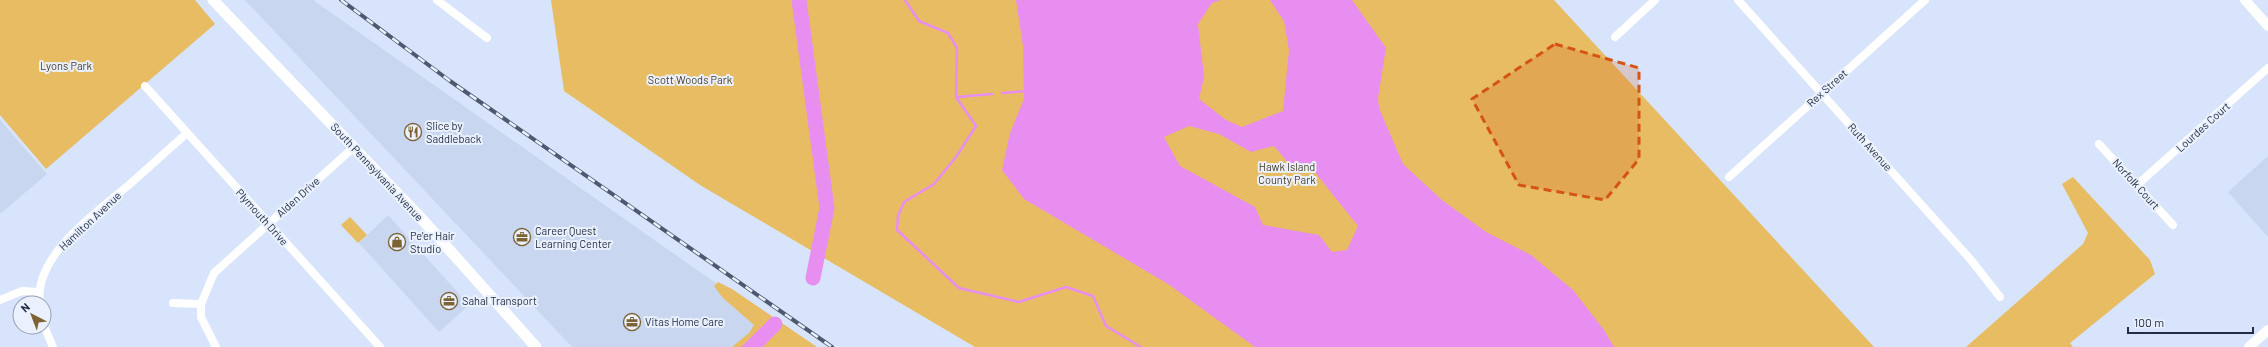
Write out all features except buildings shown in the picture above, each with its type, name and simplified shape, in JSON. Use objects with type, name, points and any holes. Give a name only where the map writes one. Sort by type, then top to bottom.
[{"type":"main road","name":"South Pennsylvania Avenue","points":[[213,0],[354,148],[536,347]]},
{"type":"street","points":[[437,0],[487,38]]},
{"type":"street","points":[[1615,37],[1655,0]]},
{"type":"street","name":"Ruth Avenue","points":[[1738,0],[1971,260],[2000,297]]},
{"type":"street","name":"Rex Street","points":[[1729,177],[1925,0]]},
{"type":"street","points":[[2245,0],[2268,26]]},
{"type":"street","name":"Lourdes Court","points":[[2137,185],[2268,68]]},
{"type":"street","name":"Plymouth Drive","points":[[145,86],[380,347]]},
{"type":"street","name":"Hamilton Avenue","points":[[38,292],[43,276],[51,261],[73,234],[187,133]]},
{"type":"street","name":"Norfolk Court","points":[[2099,144],[2172,225]]},
{"type":"street","name":"Alden Drive","points":[[200,304],[214,273],[354,148]]},
{"type":"street","points":[[0,300],[22,291],[38,292],[39,295]]},
{"type":"street","points":[[173,303],[200,304],[202,322],[216,347]]},
{"type":"street","points":[[2249,347],[2268,330]]},
{"type":"street","points":[[48,335],[53,347]]},
{"type":"highlighted area","points":[[1555,44],[1639,68],[1639,159],[1605,200],[1519,185],[1472,99]]},
{"type":"shaded area","points":[[245,0],[313,0],[771,322],[752,347],[572,347]]},
{"type":"shaded area","points":[[1016,0],[1221,0],[1212,3],[1198,24],[1204,77],[1199,99],[1226,120],[1242,127],[1283,111],[1289,50],[1284,21],[1270,0],[1352,0],[1386,48],[1378,98],[1379,108],[1403,164],[1442,200],[1486,232],[1531,255],[1573,290],[1604,330],[1614,347],[1255,347],[1168,284],[1024,199],[1002,170],[1010,133],[1024,99],[1023,46]],"holes":[[[1189,126],[1219,134],[1251,152],[1274,146],[1296,172],[1314,171],[1358,226],[1347,250],[1332,252],[1319,235],[1263,225],[1255,207],[1180,166],[1164,137]]]},
{"type":"shaded area","points":[[0,120],[47,174],[0,214]]},
{"type":"shaded area","points":[[2268,156],[2268,237],[2228,192]]},
{"type":"shaded area","points":[[388,215],[469,305],[439,332],[359,243]]},
{"type":"shaded area","points":[[767,322],[780,328],[762,347],[741,347]]},
{"type":"green space","name":"Lyons Park","points":[[0,0],[195,0],[215,24],[46,169],[0,115]]},
{"type":"green space","name":"Hawk Island County Park","points":[[551,0],[1554,0],[1874,347],[975,347],[700,185],[564,91]]},
{"type":"green space","points":[[2073,177],[2150,260],[2155,274],[2070,343],[2073,347],[1966,347],[2083,244],[2088,233],[2062,184]]},
{"type":"green space","points":[[350,217],[367,235],[358,243],[341,225]]},
{"type":"green space","points":[[718,282],[732,289],[817,347],[732,347],[749,333],[754,325],[723,298],[714,286]]},
{"type":"waterway","points":[[799,0],[827,208],[813,278]]},
{"type":"waterway","points":[[905,0],[919,21],[948,33],[957,48],[956,97],[976,126],[956,157],[934,184],[904,202],[898,216],[897,230],[959,288],[1019,302],[1066,287],[1093,296],[1106,326],[1141,347]]},
{"type":"waterway","points":[[1002,93],[1026,91]]},
{"type":"waterway","points":[[957,97],[992,94]]},
{"type":"waterway","points":[[752,347],[775,324]]},
{"type":"railway","points":[[341,0],[450,81],[832,347]]},
{"type":"place","name":"Slice by Saddleback","points":[[413,132]]},
{"type":"place","name":"Career Quest Learning Center","points":[[522,237]]},
{"type":"place","name":"Pe'er Hair Studio","points":[[397,242]]},
{"type":"place","name":"Sahal Transport","points":[[449,301]]},
{"type":"place","name":"Vitas Home Care","points":[[632,322]]},
{"type":"park label","name":"Scott Woods Park","points":[[690,80]]}]
